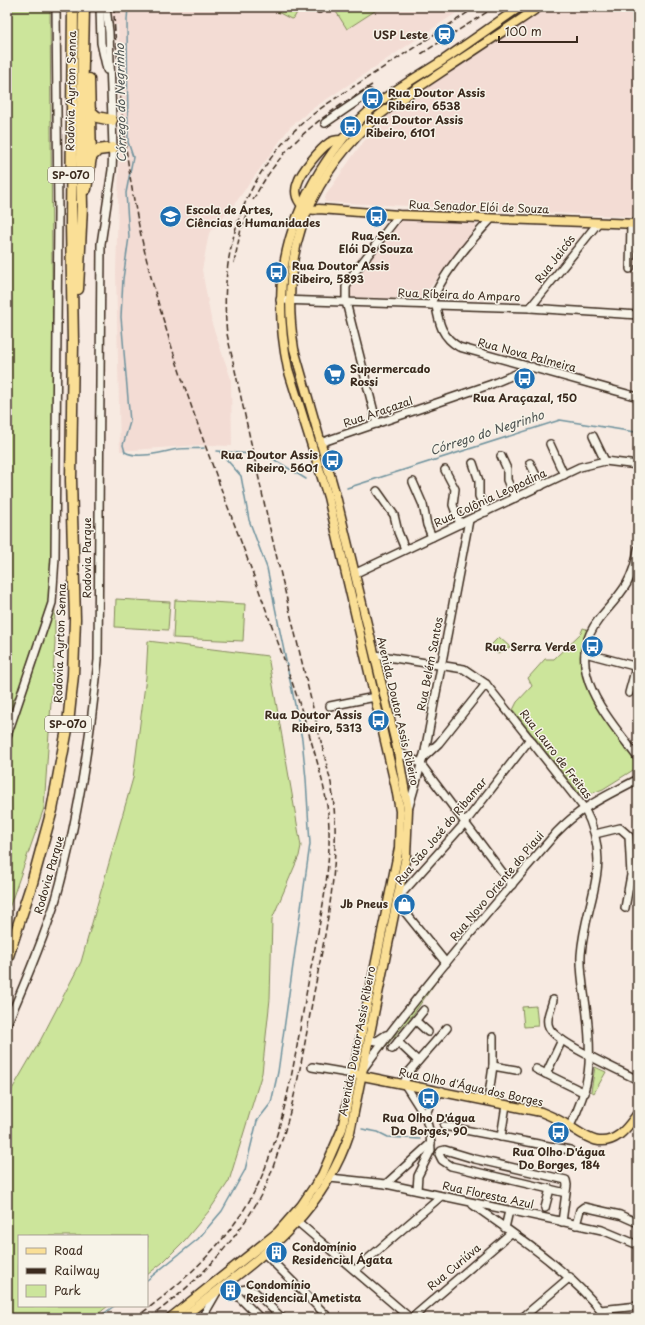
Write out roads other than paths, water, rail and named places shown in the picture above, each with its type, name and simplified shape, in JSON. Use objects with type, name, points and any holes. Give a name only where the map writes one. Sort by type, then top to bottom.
[{"type":"highway","name":"Rodovia Ayrton Senna","points":[[7,959],[32,883],[52,810],[68,724],[73,675],[75,619],[71,480],[73,343],[71,223],[73,7]]},
{"type":"highway","name":"Rodovia Ayrton Senna","points":[[73,343],[82,206],[81,160],[85,7]]},
{"type":"highway","points":[[82,206],[91,157],[89,110],[89,27],[85,7]]},
{"type":"highway","points":[[89,110],[97,118],[112,120]]},
{"type":"highway","points":[[91,157],[98,150],[112,148]]},
{"type":"main road","name":"Avenida Doutor Assis Ribeiro","points":[[182,1318],[265,1254],[298,1222],[330,1178],[345,1147],[350,1132],[401,827],[396,788],[328,497],[288,369],[280,320],[280,300],[286,248],[318,175],[341,140],[367,113],[520,7]]},
{"type":"main road","name":"Avenida Doutor Assis Ribeiro","points":[[170,1318],[266,1243],[290,1220],[313,1190],[322,1175],[342,1129],[369,1040],[406,856],[408,810],[398,752],[356,573],[336,496],[294,349],[290,328],[290,274],[293,254],[305,207],[312,201],[343,153],[357,136],[383,113],[413,91],[539,7]]},
{"type":"main road","points":[[305,207],[296,193],[298,180],[322,149],[333,140],[341,140],[343,153]]},
{"type":"main road","points":[[312,201],[319,208]]},
{"type":"main road","name":"Rua Senador Elói de Souza","points":[[305,207],[399,215],[635,224]]},
{"type":"main road","name":"Rua Olho d'Água dos Borges","points":[[359,1073],[406,1077],[442,1091],[541,1112],[570,1126],[587,1138],[595,1141],[606,1141],[620,1134],[638,1114]]},
{"type":"street","points":[[7,736],[52,603],[56,558],[58,213],[56,7]]},
{"type":"street","name":"Rodovia Parque","points":[[100,7],[102,52],[110,80]]},
{"type":"street","name":"Rodovia Parque","points":[[7,1024],[25,983],[55,899],[72,836],[92,725],[98,660],[101,244],[112,170],[112,120],[106,7]]},
{"type":"street","points":[[324,123],[369,93]]},
{"type":"street","points":[[377,424],[346,302],[346,287],[350,277],[399,215]]},
{"type":"street","points":[[479,232],[482,218]]},
{"type":"street","points":[[434,305],[439,285],[479,232],[492,219]]},
{"type":"street","name":"Rua Jaicós","points":[[530,308],[598,223]]},
{"type":"street","points":[[630,268],[635,224]]},
{"type":"street","name":"Rua Ríbeira do Amparo","points":[[280,300],[530,308],[638,315]]},
{"type":"street","name":"Rua Nova Palmeira","points":[[434,305],[441,328],[445,335],[453,343],[470,351],[638,397]]},
{"type":"street","name":"Rua Araçazal","points":[[320,443],[492,384],[532,367]]},
{"type":"street","points":[[594,436],[605,461]]},
{"type":"street","points":[[550,444],[564,475]]},
{"type":"street","points":[[501,456],[506,469],[507,480],[515,498]]},
{"type":"street","name":"Rua Colônia Leopodina","points":[[356,573],[580,467],[605,461],[638,464]]},
{"type":"street","points":[[473,463],[479,481],[479,496],[486,512]]},
{"type":"street","points":[[530,463],[541,486]]},
{"type":"street","points":[[445,470],[455,489],[453,505],[460,524]]},
{"type":"street","points":[[413,482],[423,505],[427,525],[432,537]]},
{"type":"street","points":[[377,491],[394,516],[398,532],[406,549]]},
{"type":"street","name":"Rua Belém Santos","points":[[408,810],[421,761],[442,665],[469,520]]},
{"type":"street","points":[[638,554],[635,568],[629,582],[592,629],[586,653],[587,682],[593,695],[638,758]]},
{"type":"street","points":[[586,653],[634,666],[635,671],[629,693]]},
{"type":"street","name":"Rua Lauro de Freitas","points":[[375,655],[464,669],[486,684],[584,808],[595,834],[599,869],[586,923],[581,954],[581,971],[590,1055],[585,1093],[570,1126]]},
{"type":"street","points":[[421,761],[439,743],[486,684]]},
{"type":"street","points":[[330,706],[375,697]]},
{"type":"street","name":"Rua São José do Ribamar","points":[[397,900],[464,824],[530,739]]},
{"type":"street","points":[[398,752],[421,761],[464,824],[512,885]]},
{"type":"street","name":"Rua Novo Oriente do Piaui","points":[[359,1073],[446,963],[556,833],[572,817],[584,808],[638,779]]},
{"type":"street","points":[[595,834],[620,828],[629,836],[631,876],[625,908]]},
{"type":"street","points":[[397,900],[446,963]]},
{"type":"street","points":[[553,1000],[548,1020],[550,1031],[562,1040],[638,1080]]},
{"type":"street","points":[[392,1049],[424,1010]]},
{"type":"street","points":[[416,1021],[428,1032]]},
{"type":"street","points":[[417,1190],[418,1176],[428,1156],[431,1143],[425,1116],[406,1077],[447,1028]]},
{"type":"street","name":"Rua Novo Oriente do Piaui","points":[[369,1040],[376,1041],[392,1030]]},
{"type":"street","points":[[488,1101],[493,1066],[493,1038]]},
{"type":"street","points":[[546,1074],[562,1040]]},
{"type":"street","points":[[398,1042],[418,1061]]},
{"type":"street","points":[[493,1066],[516,1070]]},
{"type":"street","points":[[312,1067],[359,1073]]},
{"type":"street","points":[[536,1069],[585,1093]]},
{"type":"street","points":[[425,1116],[431,1102],[442,1091]]},
{"type":"street","points":[[501,1137],[506,1105]]},
{"type":"street","points":[[444,1126],[570,1150]]},
{"type":"street","points":[[386,1184],[431,1143]]},
{"type":"street","points":[[562,1222],[566,1193],[567,1183],[562,1179],[474,1159],[445,1150],[441,1151],[439,1154],[442,1160],[451,1166],[566,1193]]},
{"type":"street","name":"Rua Floresta Azul","points":[[330,1178],[386,1184],[417,1190],[440,1197],[602,1230],[638,1245]]},
{"type":"street","points":[[545,1208],[550,1189]]},
{"type":"street","points":[[355,1270],[440,1197]]},
{"type":"street","points":[[470,1202],[570,1277],[607,1318]]},
{"type":"street","points":[[576,1225],[580,1210],[584,1207],[620,1215],[638,1223]]},
{"type":"street","points":[[505,1228],[509,1211]]},
{"type":"street","points":[[298,1222],[411,1318]]},
{"type":"street","name":"Rua Curiúva","points":[[411,1318],[511,1233]]},
{"type":"street","points":[[265,1254],[329,1318]]},
{"type":"street","points":[[522,1318],[570,1277]]},
{"type":"street","points":[[228,1282],[260,1318]]},
{"type":"street","points":[[202,1318],[219,1289]]},
{"type":"street","points":[[235,1291],[247,1290],[255,1292],[282,1318]]},
{"type":"street","points":[[600,1310],[638,1306]]},
{"type":"waterway","name":"Córrego do Negrinho","points":[[128,7],[128,142],[133,157],[126,193],[129,237],[123,279],[121,317],[130,422],[123,445],[125,452],[137,455],[179,449],[204,448]]},
{"type":"waterway","name":"Córrego do Negrinho","points":[[347,488],[560,420],[635,432]]},
{"type":"waterway","name":"Córrego do Negrinho","points":[[217,451],[251,454]]},
{"type":"waterway","points":[[148,1279],[198,1239],[222,1211],[245,1170],[257,1121],[271,1103],[278,1072],[310,844],[302,739],[267,568],[249,520],[241,476],[220,452]]},
{"type":"waterway","name":"Córrego do Negrinho","points":[[265,454],[306,479]]},
{"type":"waterway","points":[[362,1129],[378,1132],[388,1137],[420,1139]]},
{"type":"waterway","points":[[98,1318],[113,1307]]},
{"type":"railway","points":[[114,7],[123,126],[132,189],[144,251],[171,345],[193,410],[282,654],[303,716],[323,784],[327,803],[329,833],[329,853],[325,893],[291,1077],[279,1129],[271,1154],[250,1199],[238,1219],[223,1238],[190,1273],[135,1318]]},
{"type":"railway","points":[[149,1318],[184,1290],[231,1241],[256,1203],[268,1180],[283,1138],[300,1067],[326,928],[334,870],[335,841],[331,783],[270,529],[227,334],[225,306],[226,278],[230,251],[237,225],[259,176],[275,153],[302,123],[329,103],[476,7]]},
{"type":"railway","points":[[421,54],[495,7]]},
{"type":"railway","points":[[253,200],[265,180],[290,147],[319,121],[372,85]]},
{"type":"railway","points":[[234,263],[241,229],[247,215]]},
{"type":"place","name":"USP Leste","points":[[444,35]]},
{"type":"place","name":"Rua Doutor Assis Ribeiro, 6538","points":[[372,99]]},
{"type":"place","name":"Rua Doutor Assis Ribeiro, 6101","points":[[350,126]]},
{"type":"place","name":"Escola de Artes, Ciências e Humanidades","points":[[171,216]]},
{"type":"place","name":"Rua Sen. Elói De Souza","points":[[376,216]]},
{"type":"place","name":"Rua Doutor Assis Ribeiro, 5893","points":[[277,272]]},
{"type":"place","name":"Supermercado Rossi","points":[[335,375]]},
{"type":"place","name":"Rua Araçazal, 150","points":[[525,378]]},
{"type":"place","name":"Rua Doutor Assis Ribeiro, 5601","points":[[333,461]]},
{"type":"place","name":"Rua Serra Verde","points":[[592,647]]},
{"type":"place","name":"Rua Doutor Assis Ribeiro, 5313","points":[[378,721]]},
{"type":"place","name":"Jb Pneus","points":[[404,904]]},
{"type":"place","name":"Rua Olho D'água Do Borges, 90","points":[[429,1098]]},
{"type":"place","name":"Rua Olho D'água Do Borges, 184","points":[[559,1132]]},
{"type":"place","name":"Condomínio Residencial Ágata","points":[[277,1253]]},
{"type":"place","name":"Condomínio Residencial Ametista","points":[[230,1291]]}]
